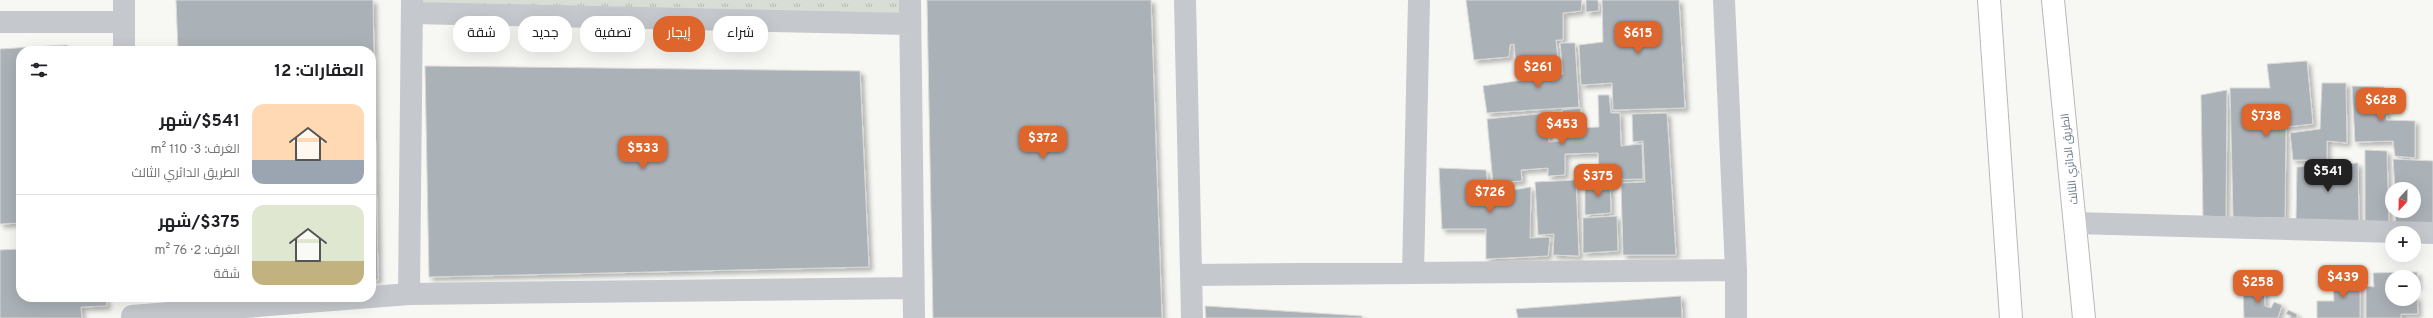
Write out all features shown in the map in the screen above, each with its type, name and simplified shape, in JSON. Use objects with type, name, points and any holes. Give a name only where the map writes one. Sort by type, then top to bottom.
[{"type":"highway","points":[[1989,0],[2011,318]]},
{"type":"highway","name":"الطريق الدائري الثالث","points":[[2053,0],[2084,318]]},
{"type":"street","points":[[124,0],[124,46]]},
{"type":"street","points":[[910,0],[914,318]]},
{"type":"street","points":[[1185,0],[1192,318]]},
{"type":"street","points":[[1413,273],[1420,0]]},
{"type":"street","points":[[1724,0],[1736,270],[1736,318]]},
{"type":"street","points":[[409,294],[412,7],[910,24]]},
{"type":"street","points":[[0,22],[123,22]]},
{"type":"street","points":[[2075,223],[2433,233]]},
{"type":"street","points":[[1192,275],[1736,270]]},
{"type":"street","points":[[376,296],[409,294],[913,288]]},
{"type":"street","points":[[132,310],[270,302]]},
{"type":"green space","points":[[413,0],[910,0],[910,24],[768,21],[768,16],[713,16],[713,20],[705,19],[705,16],[653,16],[653,18],[645,18],[645,16],[580,17],[413,13]]},
{"type":"building","points":[[176,0],[373,0],[374,46],[178,46]]},
{"type":"building","points":[[927,0],[1151,0],[1162,318],[933,318]]},
{"type":"building","points":[[1466,0],[1582,0],[1581,11],[1563,13],[1563,40],[1556,40],[1559,70],[1517,73],[1514,44],[1510,45],[1509,57],[1474,60]]},
{"type":"building","points":[[1586,0],[1598,0],[1599,11],[1586,12]]},
{"type":"building","points":[[1602,0],[1679,0],[1685,108],[1613,110],[1612,83],[1581,85],[1579,45],[1603,42]]},
{"type":"building","points":[[1560,43],[1575,43],[1579,107],[1487,113],[1483,86],[1563,74]]},
{"type":"building","points":[[16,48],[16,223],[0,224],[0,49]]},
{"type":"building","points":[[2307,61],[2313,124],[2286,127],[2285,218],[2233,217],[2230,88],[2270,88],[2267,64]]},
{"type":"building","points":[[425,66],[860,71],[869,267],[429,277]]},
{"type":"building","points":[[2322,83],[2346,83],[2347,143],[2327,141],[2327,160],[2293,160],[2290,133],[2320,129]]},
{"type":"building","points":[[2352,86],[2384,87],[2387,120],[2415,121],[2415,158],[2395,156],[2393,141],[2355,142]]},
{"type":"building","points":[[2227,90],[2226,217],[2203,216],[2201,95]]},
{"type":"building","points":[[1598,95],[1609,95],[1611,113],[1620,113],[1621,146],[1642,144],[1643,179],[1588,180],[1587,168],[1599,167],[1598,153],[1565,154],[1565,175],[1548,176],[1548,168],[1521,170],[1522,181],[1493,183],[1487,119],[1547,113],[1549,142],[1563,141],[1562,110],[1581,108],[1580,128],[1599,127]]},
{"type":"building","points":[[1667,113],[1676,255],[1623,255],[1621,183],[1645,182],[1643,141],[1633,142],[1632,114]]},
{"type":"building","points":[[2365,150],[2387,151],[2388,182],[2385,182],[2385,218],[2389,218],[2389,226],[2365,226]]},
{"type":"building","points":[[2393,159],[2433,161],[2433,228],[2421,228],[2421,226],[2396,226],[2395,218],[2421,218],[2421,182],[2395,182]]},
{"type":"building","points":[[2358,163],[2359,222],[2296,220],[2297,167]]},
{"type":"building","points":[[376,168],[378,280],[376,280]]},
{"type":"building","points":[[1439,168],[1486,170],[1489,194],[1531,187],[1530,238],[1550,237],[1548,256],[1486,259],[1486,229],[1442,229]]},
{"type":"building","points":[[1576,180],[1579,256],[1553,255],[1554,234],[1538,235],[1535,182]]},
{"type":"building","points":[[1585,182],[1610,182],[1611,213],[1585,215]]},
{"type":"building","points":[[1617,216],[1618,251],[1583,253],[1583,218]]},
{"type":"building","points":[[16,249],[16,302],[107,302],[107,306],[81,307],[82,318],[0,318],[0,250]]},
{"type":"building","points":[[2342,272],[2360,272],[2360,318],[2317,318],[2317,301],[2334,301],[2333,281],[2342,281]]},
{"type":"building","points":[[2373,273],[2385,273],[2385,306],[2418,306],[2418,314],[2401,314],[2401,318],[2366,318],[2366,286],[2374,287]]},
{"type":"building","points":[[2264,286],[2265,306],[2271,308],[2274,302],[2282,305],[2278,318],[2244,318],[2243,287]]},
{"type":"building","points":[[1681,296],[1682,318],[1518,318],[1516,309]]},
{"type":"building","points":[[1205,306],[1362,316],[1362,318],[1206,318]]},
{"type":"building","points":[[2288,310],[2297,314],[2297,318],[2290,318],[2291,316],[2286,314]]}]
